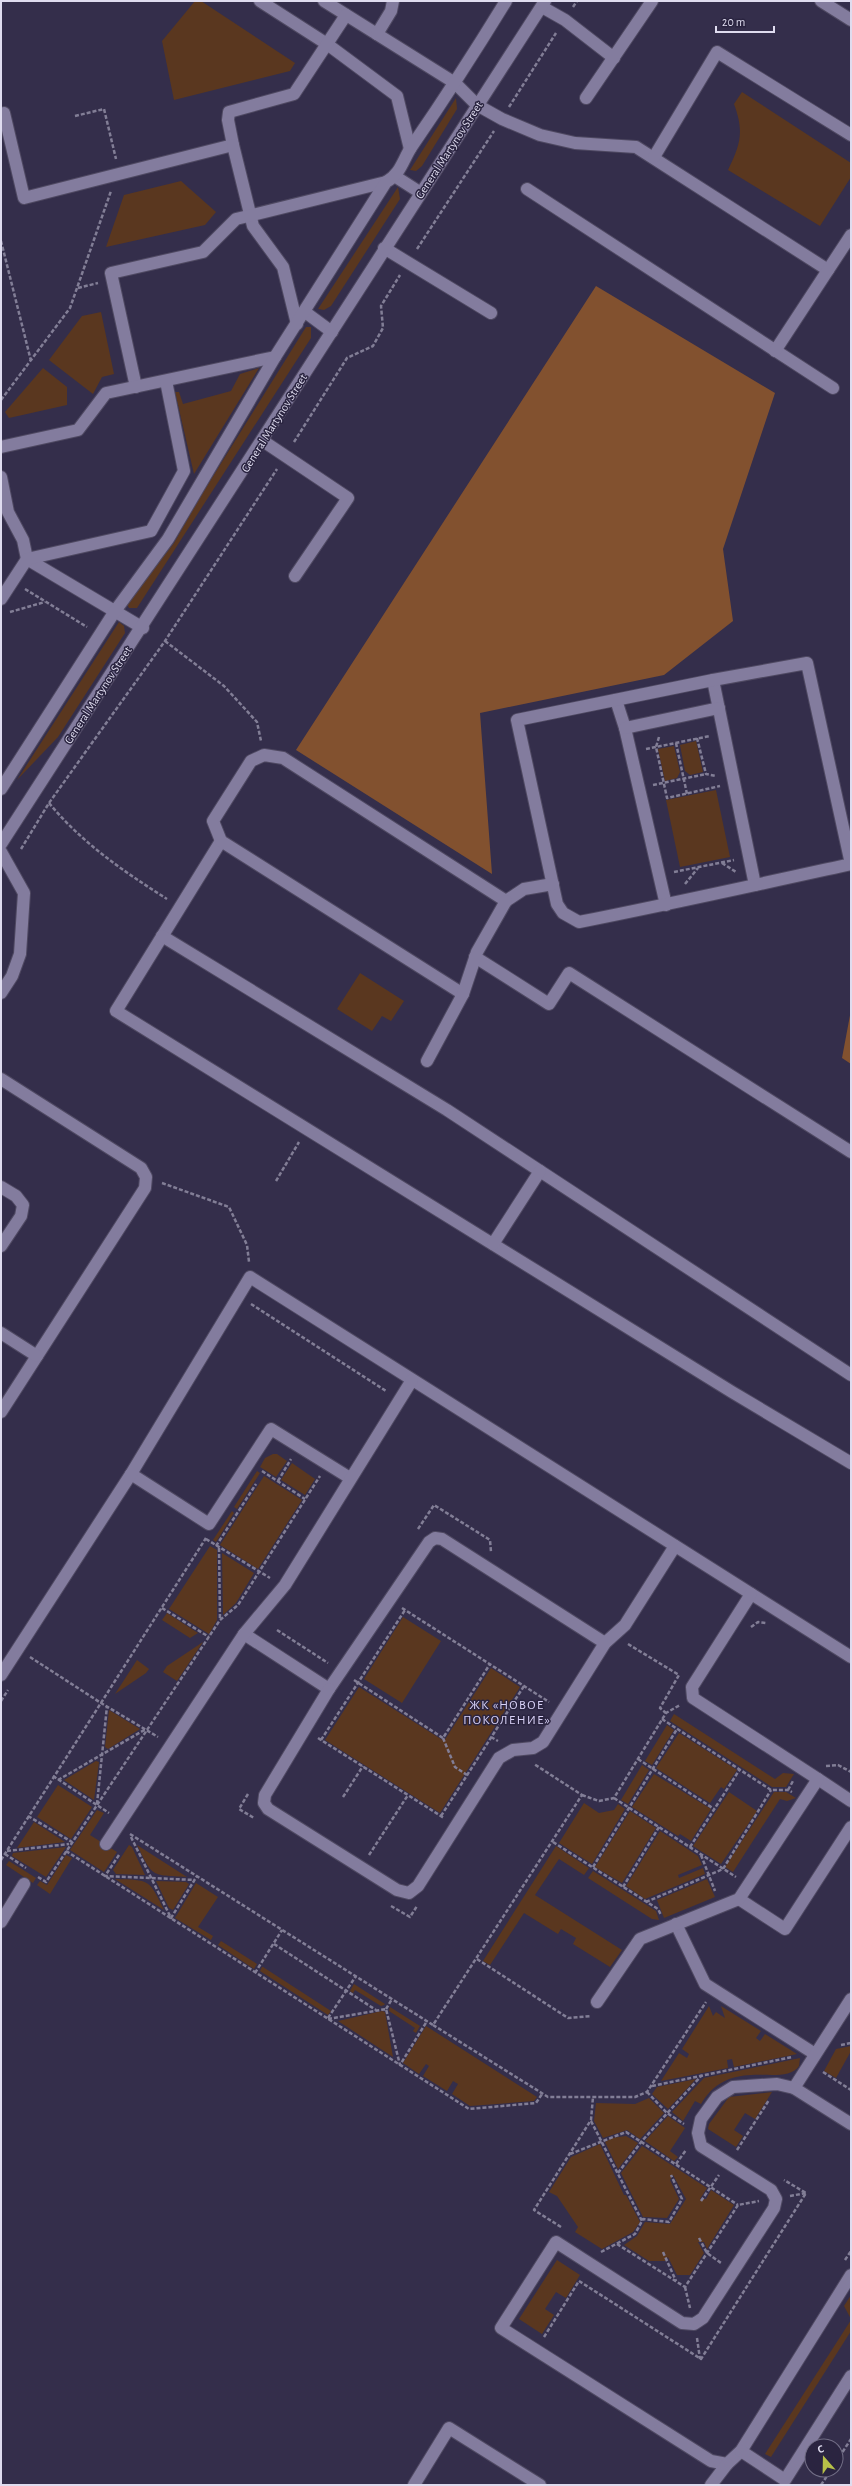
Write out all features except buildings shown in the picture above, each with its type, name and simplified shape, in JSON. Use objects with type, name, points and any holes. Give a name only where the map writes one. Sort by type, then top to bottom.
[{"type":"street","points":[[260,1],[327,44],[398,96],[410,149]]},
{"type":"street","points":[[324,1],[455,83],[477,105],[502,119],[540,135],[575,143],[636,147],[654,157],[828,270]]},
{"type":"street","points":[[377,34],[391,11],[393,1]]},
{"type":"street","points":[[1,789],[115,611],[168,539],[275,357],[410,149],[455,83],[506,1]]},
{"type":"street","points":[[586,98],[652,1]]},
{"type":"street","points":[[821,1],[851,20]]},
{"type":"street","points":[[543,4],[614,58]]},
{"type":"street","name":"General Martynov Street","points":[[1,844],[143,628],[384,248],[543,4]]},
{"type":"street","points":[[297,324],[283,267],[253,226],[233,145],[228,112],[294,94],[346,15]]},
{"type":"street","points":[[654,157],[716,52],[851,135]]},
{"type":"street","points":[[4,113],[24,198],[233,145]]},
{"type":"street","points":[[136,387],[111,273],[203,252],[236,219],[250,215],[391,179],[421,193]]},
{"type":"street","points":[[527,189],[833,388]]},
{"type":"street","points":[[775,351],[851,235]]},
{"type":"street","points":[[384,248],[492,313]]},
{"type":"street","points":[[305,312],[332,332]]},
{"type":"street","points":[[1,447],[78,430],[106,394],[275,357]]},
{"type":"street","points":[[1,599],[27,559],[151,531],[184,471],[166,380]]},
{"type":"street","points":[[263,441],[348,498],[295,576]]},
{"type":"street","points":[[1,477],[8,512],[23,540],[27,559],[143,628]]},
{"type":"street","points":[[167,501],[185,509]]},
{"type":"street","points":[[806,664],[851,864],[666,905],[579,922],[563,913],[558,904],[553,884],[517,720],[713,680],[806,664]]},
{"type":"street","points":[[713,680],[755,885]]},
{"type":"street","points":[[616,700],[631,752],[666,905]]},
{"type":"street","points":[[625,728],[719,708]]},
{"type":"street","points":[[463,994],[221,841],[213,821],[251,761],[264,755],[283,758],[506,901]]},
{"type":"street","points":[[221,841],[116,1011],[492,1244],[851,1463]]},
{"type":"street","points":[[1,852],[24,893],[20,954],[12,976],[1,993]]},
{"type":"street","points":[[427,1061],[463,994],[475,957],[506,901],[524,889],[553,884]]},
{"type":"street","points":[[162,936],[447,1110],[851,1375]]},
{"type":"street","points":[[475,957],[549,1004],[569,973],[851,1152]]},
{"type":"street","points":[[1,1079],[141,1168],[146,1177],[145,1188],[1,1412]]},
{"type":"street","points":[[492,1244],[540,1171]]},
{"type":"street","points":[[1,1186],[16,1196],[23,1205],[20,1216],[1,1246]]},
{"type":"street","points":[[1,1675],[131,1474],[250,1277],[851,1658]]},
{"type":"street","points":[[1,1333],[37,1356]]},
{"type":"street","points":[[106,1844],[172,1746],[244,1634],[285,1585],[412,1380]]},
{"type":"street","points":[[131,1474],[209,1524],[271,1429],[350,1478]]},
{"type":"street","points":[[610,1639],[442,1539],[435,1538],[429,1542],[388,1599],[329,1689],[265,1795],[264,1803],[268,1810],[361,1866],[397,1890],[409,1893],[418,1886],[499,1758],[513,1750],[534,1748],[543,1742],[610,1639],[625,1625],[675,1546]]},
{"type":"street","points":[[751,1594],[692,1687],[693,1698],[851,1801]]},
{"type":"street","points":[[244,1634],[329,1689]]},
{"type":"street","points":[[597,2002],[640,1939],[739,1899],[818,1779]]},
{"type":"street","points":[[739,1899],[785,1929],[851,1827]]},
{"type":"street","points":[[1,1922],[24,1884]]},
{"type":"street","points":[[671,1926],[705,1984],[815,2054]]},
{"type":"street","points":[[794,2088],[851,1999]]},
{"type":"street","points":[[727,2464],[711,2461],[501,2328],[556,2242],[682,2323],[694,2324],[703,2318],[774,2208],[776,2199],[771,2190],[727,2164],[701,2146],[698,2133],[701,2119],[717,2097],[733,2087],[779,2084],[794,2088],[851,2124]]},
{"type":"street","points":[[711,2485],[727,2464],[741,2451],[851,2275]]},
{"type":"street","points":[[741,2451],[785,2480],[851,2376]]},
{"type":"street","points":[[414,2485],[449,2428],[540,2485]]},
{"type":"path","points":[[75,116],[104,109],[117,162]]},
{"type":"path","points":[[1,400],[70,308],[112,188]]},
{"type":"path","points":[[1,241],[31,361]]},
{"type":"path","points":[[21,849],[49,803],[165,641],[347,358],[373,346],[383,328],[381,306],[408,263]]},
{"type":"path","points":[[78,288],[112,279]]},
{"type":"path","points":[[12,582],[100,635]]},
{"type":"path","points":[[4,614],[45,602]]},
{"type":"path","points":[[165,641],[224,686],[257,722],[264,755]]},
{"type":"path","points":[[631,752],[724,733]]},
{"type":"path","points":[[639,788],[663,783],[684,779],[706,774],[716,775],[722,786],[667,798],[663,783],[656,747],[656,742],[661,734]]},
{"type":"path","points":[[697,738],[706,774]]},
{"type":"path","points":[[676,743],[687,794]]},
{"type":"path","points":[[38,788],[66,824],[113,865],[179,908]]},
{"type":"path","points":[[660,876],[749,856]]},
{"type":"path","points":[[276,1181],[306,1129]]},
{"type":"path","points":[[146,1177],[228,1207],[247,1245],[250,1277]]},
{"type":"path","points":[[238,1295],[400,1400]]},
{"type":"path","points":[[278,1481],[299,1447]]},
{"type":"path","points":[[249,1463],[305,1499]]},
{"type":"path","points":[[34,1874],[46,1882],[220,1620],[238,1605],[327,1465]]},
{"type":"path","points":[[220,1620],[218,1547],[264,1472]]},
{"type":"path","points":[[417,1532],[434,1505],[490,1540],[491,1557]]},
{"type":"path","points":[[1,1860],[53,1776],[206,1539],[209,1524]]},
{"type":"path","points":[[206,1539],[258,1572],[285,1585]]},
{"type":"path","points":[[388,1599],[564,1711]]},
{"type":"path","points":[[162,1608],[209,1637]]},
{"type":"path","points":[[321,1740],[405,1610]]},
{"type":"path","points":[[748,1632],[758,1622],[769,1623]]},
{"type":"path","points":[[277,1630],[443,1738],[455,1767],[482,1784]]},
{"type":"path","points":[[610,1639],[679,1675],[660,1708],[666,1713]]},
{"type":"path","points":[[17,1649],[101,1703],[107,1705],[172,1746]]},
{"type":"path","points":[[443,1738],[490,1664]]},
{"type":"path","points":[[440,1816],[524,1686]]},
{"type":"path","points":[[614,1798],[666,1713],[693,1698]]},
{"type":"path","points":[[96,1805],[107,1705]]},
{"type":"path","points":[[662,1719],[771,1790],[788,1790],[804,1801]]},
{"type":"path","points":[[305,1729],[456,1826]]},
{"type":"path","points":[[593,1867],[677,1729]]},
{"type":"path","points":[[58,1780],[146,1730]]},
{"type":"path","points":[[638,1759],[714,1809]]},
{"type":"path","points":[[819,1767],[838,1764],[851,1772]]},
{"type":"path","points":[[343,1797],[363,1766]]},
{"type":"path","points":[[690,1848],[740,1769]]},
{"type":"path","points":[[53,1776],[122,1821]]},
{"type":"path","points":[[252,1789],[239,1808],[259,1821]]},
{"type":"path","points":[[646,1902],[723,1869],[771,1790]]},
{"type":"path","points":[[361,1866],[408,1795]]},
{"type":"path","points":[[582,1795],[599,1801],[614,1798],[748,1885]]},
{"type":"path","points":[[28,1816],[71,1843]]},
{"type":"path","points":[[126,1844],[136,1828]]},
{"type":"path","points":[[623,1886],[659,1828]]},
{"type":"path","points":[[130,1837],[170,1918]]},
{"type":"path","points":[[552,1842],[646,1902],[658,1908],[671,1926]]},
{"type":"path","points":[[6,1853],[71,1843]]},
{"type":"path","points":[[105,1876],[122,1850]]},
{"type":"path","points":[[66,1851],[469,2109],[536,2103],[542,2094]]},
{"type":"path","points":[[6,1853],[28,1870]]},
{"type":"path","points":[[700,1854],[722,1907]]},
{"type":"path","points":[[105,1876],[195,1880]]},
{"type":"path","points":[[170,1918],[197,1876]]},
{"type":"path","points":[[390,1905],[410,1917],[419,1904]]},
{"type":"path","points":[[255,1973],[282,1930]]},
{"type":"path","points":[[274,1944],[376,2010]]},
{"type":"path","points":[[328,2019],[356,1976]]},
{"type":"path","points":[[433,2025],[548,2098],[635,2098],[647,2092],[713,1990]]},
{"type":"path","points":[[392,1999],[386,2009],[400,2065]]},
{"type":"path","points":[[328,2019],[386,2009]]},
{"type":"path","points":[[400,2065],[427,2021]]},
{"type":"path","points":[[651,2086],[815,2054],[830,2048],[851,2043]]},
{"type":"path","points":[[824,2065],[820,2071],[851,2090]]},
{"type":"path","points":[[618,2173],[641,2142],[703,2075]]},
{"type":"path","points":[[701,2201],[779,2084]]},
{"type":"path","points":[[647,2092],[667,2113],[698,2133]]},
{"type":"path","points":[[565,2229],[534,2210],[591,2120],[593,2097]]},
{"type":"path","points":[[591,2120],[642,2221]]},
{"type":"path","points":[[570,2154],[626,2132],[738,2205],[806,2193]]},
{"type":"path","points":[[642,2221],[669,2222],[682,2199],[671,2176]]},
{"type":"path","points":[[617,2244],[685,2287],[738,2205]]},
{"type":"path","points":[[535,2350],[583,2274],[602,2252],[635,2234],[642,2221]]},
{"type":"path","points":[[596,2248],[602,2252]]},
{"type":"path","points":[[842,2264],[851,2251]]},
{"type":"path","points":[[663,2252],[677,2281]]},
{"type":"path","points":[[543,2338],[550,2342]]},
{"type":"path","points":[[844,2450],[851,2439]]},
{"type":"shaded area","points":[[195,1],[201,1],[295,63],[290,71],[174,100],[162,41]]},
{"type":"shaded area","points":[[742,92],[851,163],[851,177],[820,226],[728,170],[736,153],[740,137],[739,122],[734,104]]},
{"type":"shaded area","points":[[456,98],[457,109],[422,166],[416,171],[410,170]]},
{"type":"shaded area","points":[[181,181],[216,212],[205,225],[106,247],[124,195]]},
{"type":"shaded area","points":[[398,187],[400,199],[331,306],[324,310],[318,309]]},
{"type":"shaded area","points":[[596,286],[775,393],[723,549],[733,621],[664,675],[480,713],[492,874],[296,750]]},
{"type":"shaded area","points":[[101,312],[114,374],[102,377],[93,394],[49,360],[82,316]]},
{"type":"shaded area","points":[[306,327],[311,327],[311,338],[137,608],[129,608],[127,604],[174,543],[200,497]]},
{"type":"shaded area","points":[[43,368],[67,387],[67,405],[9,418],[5,412]]},
{"type":"shaded area","points":[[259,368],[194,474],[175,392],[179,392],[183,404],[231,391],[240,374]]},
{"type":"shaded area","points":[[119,622],[124,626],[125,633],[58,737],[17,780]]},
{"type":"shaded area","points":[[696,741],[703,772],[690,775],[685,771],[680,745]]},
{"type":"shaded area","points":[[674,746],[680,772],[677,778],[665,781],[658,749]]},
{"type":"shaded area","points":[[716,790],[730,857],[680,867],[666,800]]},
{"type":"shaded area","points":[[360,973],[404,1001],[391,1021],[382,1016],[372,1031],[337,1009]]},
{"type":"shaded area","points":[[851,1010],[851,1064],[842,1058]]},
{"type":"shaded area","points":[[273,1454],[277,1454],[287,1461],[276,1477],[260,1467],[265,1458]]},
{"type":"shaded area","points":[[292,1463],[315,1479],[305,1495],[281,1480]]},
{"type":"shaded area","points":[[257,1471],[260,1473],[237,1509],[234,1507]]},
{"type":"shaded area","points":[[264,1476],[302,1500],[258,1569],[220,1545]]},
{"type":"shaded area","points":[[232,1511],[234,1513],[216,1542],[213,1540]]},
{"type":"shaded area","points":[[210,1546],[217,1550],[217,1620],[209,1634],[169,1609]]},
{"type":"shaded area","points":[[222,1553],[254,1573],[236,1603],[223,1615]]},
{"type":"shaded area","points":[[167,1613],[198,1633],[190,1638],[162,1620]]},
{"type":"shaded area","points":[[403,1617],[441,1641],[402,1703],[364,1679]]},
{"type":"shaded area","points":[[203,1642],[177,1681],[163,1672],[167,1666]]},
{"type":"shaded area","points":[[137,1660],[149,1669],[146,1673],[115,1694]]},
{"type":"shaded area","points":[[491,1668],[520,1687],[440,1813],[325,1740],[359,1687],[444,1741]]},
{"type":"shaded area","points":[[109,1710],[140,1729],[108,1749],[105,1747]]},
{"type":"shaded area","points":[[674,1714],[775,1779],[783,1773],[794,1774],[786,1787],[772,1787],[670,1721]]},
{"type":"shaded area","points":[[667,1725],[674,1730],[652,1765],[645,1761]]},
{"type":"shaded area","points":[[679,1733],[737,1770],[724,1789],[721,1787],[710,1803],[656,1768]]},
{"type":"shaded area","points":[[96,1761],[99,1762],[94,1800],[64,1780]]},
{"type":"shaded area","points":[[642,1765],[649,1770],[628,1804],[621,1800]]},
{"type":"shaded area","points":[[654,1774],[711,1809],[691,1841],[680,1834],[678,1836],[632,1807]]},
{"type":"shaded area","points":[[58,1785],[92,1807],[71,1839],[37,1817]]},
{"type":"shaded area","points":[[729,1792],[757,1811],[721,1864],[693,1846]]},
{"type":"shaded area","points":[[774,1792],[786,1792],[796,1798],[787,1801],[780,1799],[733,1872],[725,1867]]},
{"type":"shaded area","points":[[584,1803],[599,1813],[614,1810],[618,1804],[625,1809],[592,1864],[559,1843]]},
{"type":"shaded area","points":[[97,1810],[104,1813],[90,1835],[117,1852],[104,1872],[70,1850]]},
{"type":"shaded area","points":[[630,1811],[656,1828],[622,1883],[595,1867]]},
{"type":"shaded area","points":[[34,1822],[65,1842],[17,1848]]},
{"type":"shaded area","points":[[660,1831],[698,1856],[702,1865],[678,1875],[679,1878],[703,1868],[705,1874],[645,1899],[626,1886]]},
{"type":"shaded area","points":[[129,1845],[132,1847],[145,1875],[116,1874],[113,1870]]},
{"type":"shaded area","points":[[137,1845],[187,1877],[166,1876],[154,1872],[146,1863]]},
{"type":"shaded area","points":[[556,1846],[589,1868],[584,1875],[559,1859],[535,1895],[622,1950],[610,1967],[573,1944],[576,1938],[561,1929],[558,1934],[524,1913],[490,1965],[483,1961]]},
{"type":"shaded area","points":[[66,1847],[46,1877],[12,1856],[13,1853]]},
{"type":"shaded area","points":[[66,1855],[72,1858],[50,1894],[37,1885],[40,1881],[47,1885]]},
{"type":"shaded area","points":[[9,1861],[36,1878],[33,1883],[6,1865]]},
{"type":"shaded area","points":[[593,1871],[656,1911],[659,1920],[652,1919],[588,1878]]},
{"type":"shaded area","points":[[115,1879],[135,1880],[147,1883],[155,1892],[164,1910]]},
{"type":"shaded area","points":[[707,1879],[715,1897],[664,1918],[657,1900]]},
{"type":"shaded area","points":[[156,1881],[186,1882],[189,1884],[173,1910],[169,1908]]},
{"type":"shaded area","points":[[196,1883],[218,1897],[198,1927],[213,1936],[211,1940],[175,1918]]},
{"type":"shaded area","points":[[221,1941],[257,1964],[254,1969],[218,1945]]},
{"type":"shaded area","points":[[262,1967],[331,2011],[328,2015],[260,1971]]},
{"type":"shaded area","points":[[354,1984],[385,2004],[381,2006],[355,1990],[353,1993],[350,1991]]},
{"type":"shaded area","points":[[709,2006],[713,2016],[716,2012],[725,2018],[721,2006],[761,2031],[756,2038],[760,2041],[765,2034],[797,2054],[734,2067],[732,2059],[727,2060],[728,2068],[661,2081],[679,2053],[687,2058],[689,2054],[682,2049]]},
{"type":"shaded area","points":[[390,2007],[420,2026],[416,2033],[413,2031],[415,2028],[389,2011]]},
{"type":"shaded area","points":[[382,2011],[385,2012],[393,2057],[338,2021]]},
{"type":"shaded area","points":[[426,2026],[537,2097],[534,2101],[470,2106],[452,2094],[458,2084],[453,2081],[447,2091],[423,2076],[429,2066],[426,2064],[419,2074],[403,2063]]},
{"type":"shaded area","points":[[851,2046],[851,2051],[836,2078],[824,2071],[836,2049]]},
{"type":"shaded area","points":[[800,2058],[799,2066],[791,2072],[781,2075],[741,2076],[727,2080],[713,2089],[701,2104],[695,2101],[683,2121],[672,2112],[704,2078]]},
{"type":"shaded area","points":[[696,2079],[668,2109],[652,2094],[657,2087]]},
{"type":"shaded area","points":[[772,2092],[755,2119],[745,2113],[734,2130],[743,2136],[736,2147],[708,2129],[709,2124],[729,2097]]},
{"type":"shaded area","points":[[649,2098],[664,2113],[640,2139],[627,2130],[603,2138],[594,2121],[596,2103],[635,2104]]},
{"type":"shaded area","points":[[668,2116],[685,2128],[670,2151],[678,2157],[674,2161],[645,2141]]},
{"type":"shaded area","points":[[626,2136],[638,2143],[618,2169],[605,2142],[612,2138]]},
{"type":"shaded area","points":[[600,2144],[624,2195],[626,2195],[640,2222],[633,2232],[602,2249],[575,2232],[578,2227],[557,2196],[549,2192],[571,2157]]},
{"type":"shaded area","points":[[642,2146],[707,2188],[700,2199],[706,2199],[711,2190],[734,2205],[707,2249],[704,2242],[698,2242],[704,2253],[690,2275],[677,2275],[668,2257],[665,2261],[649,2261],[624,2245],[637,2236],[645,2222],[670,2224],[686,2199],[673,2175],[670,2180],[679,2199],[667,2218],[643,2217],[621,2173]]},
{"type":"shaded area","points":[[557,2260],[580,2275],[566,2298],[556,2292],[545,2309],[554,2315],[542,2334],[519,2319]]},
{"type":"shaded area","points":[[851,2295],[851,2319],[844,2306]]},
{"type":"shaded area","points":[[851,2320],[851,2331],[771,2457],[765,2454]]},
{"type":"district","name":"ЖК «НОВОЕ ПОКОЛЕНИЕ»","points":[[507,1712]]}]
